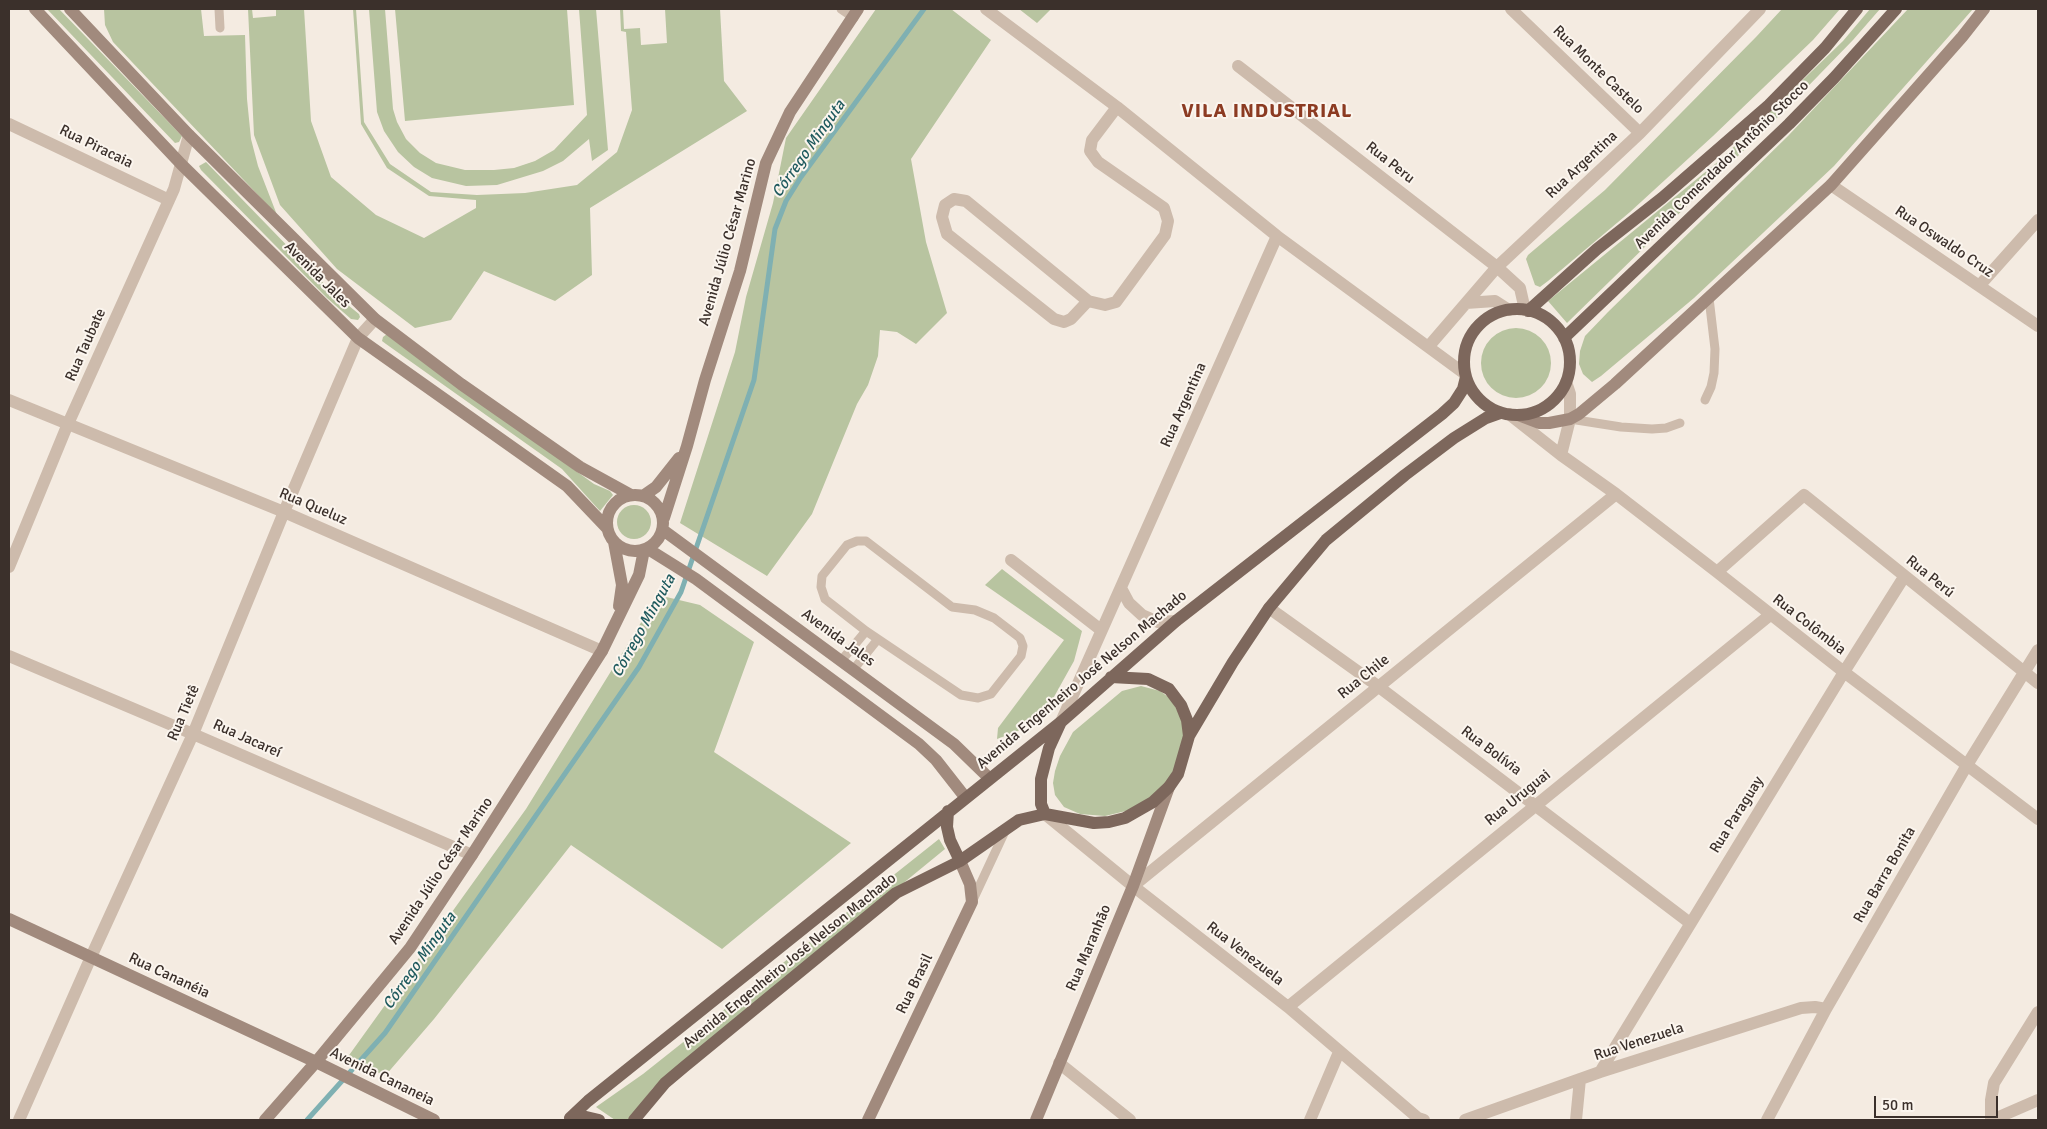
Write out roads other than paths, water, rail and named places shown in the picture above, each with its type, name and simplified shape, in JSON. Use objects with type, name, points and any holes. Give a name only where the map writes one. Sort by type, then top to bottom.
[{"type":"main road","name":"Avenida Comendador Antônio Stocco","points":[[1527,311],[1769,105],[1825,48],[1857,9]]},
{"type":"main road","name":"Avenida Comendador Antônio Stocco","points":[[1564,338],[1788,124],[1834,78],[1896,9]]},
{"type":"main road","points":[[1509,310],[1527,311],[1545,317],[1556,326],[1564,338],[1569,351],[1570,364],[1566,382],[1554,401],[1531,413],[1509,414],[1480,401],[1471,388],[1466,376],[1466,350],[1470,338],[1486,319],[1509,310]]},
{"type":"main road","name":"Avenida Engenheiro José Nelson Machado","points":[[568,1119],[948,811],[1061,722],[1176,622],[1442,414],[1454,403],[1463,389],[1466,376]]},
{"type":"main road","name":"Avenida Engenheiro José Nelson Machado","points":[[634,1120],[660,1089],[684,1067],[896,894],[960,861],[1019,820],[1045,814],[1094,823],[1109,822],[1137,812],[1153,802],[1169,787],[1178,774],[1189,736],[1233,662],[1269,608],[1326,540],[1405,475],[1454,438],[1486,418],[1509,414]]},
{"type":"main road","points":[[1111,677],[1148,679],[1169,689],[1181,705],[1187,720],[1189,736]]},
{"type":"main road","points":[[1045,814],[1041,804],[1041,779],[1049,748],[1061,722]]},
{"type":"main road","points":[[948,811],[950,840],[960,861]]},
{"type":"main road","points":[[568,1119],[582,1116],[599,1120]]},
{"type":"street","name":"Avenida Jales","points":[[35,9],[181,164],[358,338],[567,486],[607,528]]},
{"type":"street","points":[[986,9],[1117,107],[1277,236],[1429,346],[1466,376]]},
{"type":"street","name":"Rua Monte Castelo","points":[[1512,9],[1640,133]]},
{"type":"street","name":"Rua Argentina","points":[[1429,346],[1497,267],[1640,133],[1760,9]]},
{"type":"street","points":[[1509,414],[1539,423],[1570,419],[1579,414],[1615,384],[1832,185],[1962,37],[1984,9]]},
{"type":"street","name":"Avenida Jales","points":[[76,11],[189,135],[375,319],[462,384],[580,467],[637,496]]},
{"type":"street","name":"Avenida Júlio César Marino","points":[[663,524],[705,380],[740,271],[766,163],[790,112],[856,13]]},
{"type":"street","name":"Rua Peru","points":[[1238,66],[1497,267],[1520,288],[1527,311]]},
{"type":"street","points":[[1088,301],[1071,319],[1064,322],[1054,320],[947,234],[942,217],[945,205],[954,199],[966,201],[1088,301],[1105,305],[1116,302],[1165,235],[1168,221],[1164,208],[1098,162],[1090,151],[1092,140],[1117,107]]},
{"type":"street","name":"Rua Piracaia","points":[[9,124],[169,200]]},
{"type":"street","name":"Rua Taubate","points":[[9,567],[67,426],[169,200],[189,135]]},
{"type":"street","name":"Rua Oswaldo Cruz","points":[[1832,185],[2038,326]]},
{"type":"street","points":[[1980,285],[2038,220]]},
{"type":"street","name":"Rua Argentina","points":[[1061,722],[1277,236]]},
{"type":"street","points":[[1466,302],[1495,301],[1509,310]]},
{"type":"street","name":"Rua Tietê","points":[[20,1120],[91,957],[193,734],[358,338],[375,319]]},
{"type":"street","points":[[1561,455],[1570,419],[1570,394],[1566,382]]},
{"type":"street","name":"Rua Queluz","points":[[9,400],[67,426],[284,512],[602,651]]},
{"type":"street","name":"Rua Colômbia","points":[[1509,414],[1561,455],[1616,494],[1844,672],[2038,819]]},
{"type":"street","name":"Avenida Júlio César Marino","points":[[637,496],[661,481],[687,446]]},
{"type":"street","name":"Rua Chile","points":[[1133,886],[1616,494]]},
{"type":"street","name":"Rua Perú","points":[[1717,572],[1804,495],[1904,577],[2038,682]]},
{"type":"street","points":[[637,496],[656,504],[663,524],[655,544],[638,552],[624,550],[614,542],[607,528],[607,519],[615,503],[637,496]]},
{"type":"street","name":"Avenida Jales","points":[[663,524],[691,551],[954,744],[989,778]]},
{"type":"street","name":"Avenida Júlio César Marino","points":[[614,542],[622,584],[617,620]]},
{"type":"street","name":"Avenida Júlio César Marino","points":[[264,1120],[316,1062],[410,948],[472,855],[602,651],[638,575],[646,549]]},
{"type":"street","points":[[646,549],[696,579],[919,744],[936,760],[966,797]]},
{"type":"street","points":[[1011,560],[1101,630]]},
{"type":"street","name":"Rua Paraguay","points":[[1600,1072],[1904,577]]},
{"type":"street","points":[[1121,588],[1129,603],[1142,615],[1158,622],[1176,622]]},
{"type":"street","name":"Rua Bolívia","points":[[1269,608],[1378,686],[1690,923]]},
{"type":"street","name":"Rua Uruguai","points":[[1288,1007],[1770,615]]},
{"type":"street","name":"Rua Barra Bonita","points":[[1767,1120],[1826,1010],[1967,765],[2038,650]]},
{"type":"street","name":"Rua Jacareí","points":[[9,656],[472,855]]},
{"type":"street","name":"Rua Maranhão","points":[[1036,1120],[1133,886],[1169,787]]},
{"type":"street","name":"Rua Venezuela","points":[[1045,814],[1133,886],[1288,1007],[1418,1118],[1424,1120]]},
{"type":"street","points":[[960,861],[970,884],[972,902]]},
{"type":"street","name":"Rua Brasil","points":[[868,1120],[972,902]]},
{"type":"street","name":"Rua Cananéia","points":[[9,919],[316,1062]]},
{"type":"street","name":"Rua Venezuela","points":[[1465,1120],[1600,1072],[1801,1008],[1815,1007],[1826,1010]]},
{"type":"street","points":[[2038,1012],[1994,1084],[1991,1100],[1992,1120],[2038,1100]]},
{"type":"street","points":[[1310,1120],[1339,1052]]},
{"type":"street","name":"Avenida Cananeia","points":[[316,1062],[434,1120]]},
{"type":"street","points":[[1059,1063],[1130,1120]]},
{"type":"street","points":[[1576,1120],[1580,1079]]},
{"type":"lane","points":[[219,9],[220,28]]},
{"type":"lane","points":[[841,9],[856,13]]},
{"type":"lane","points":[[1706,400],[1714,373],[1715,349],[1708,298]]},
{"type":"lane","points":[[1570,419],[1621,428],[1666,428],[1680,423]]},
{"type":"lane","points":[[857,541],[866,541],[952,606],[975,610],[994,618],[1020,638],[1023,646],[1021,656],[991,694],[978,698],[961,695],[866,631],[825,599],[821,587],[822,576],[847,545],[857,541]]},
{"type":"lane","points":[[841,661],[866,631]]},
{"type":"lane","points":[[853,670],[878,638]]},
{"type":"lane","points":[[972,902],[1006,828]]},
{"type":"waterway","name":"Córrego Minguta","points":[[307,1120],[385,1033],[639,667],[681,592],[754,380],[775,229],[786,201],[801,177],[924,9]]},
{"type":"district","name":"VILA INDUSTRIAL","points":[[1267,112]]}]
